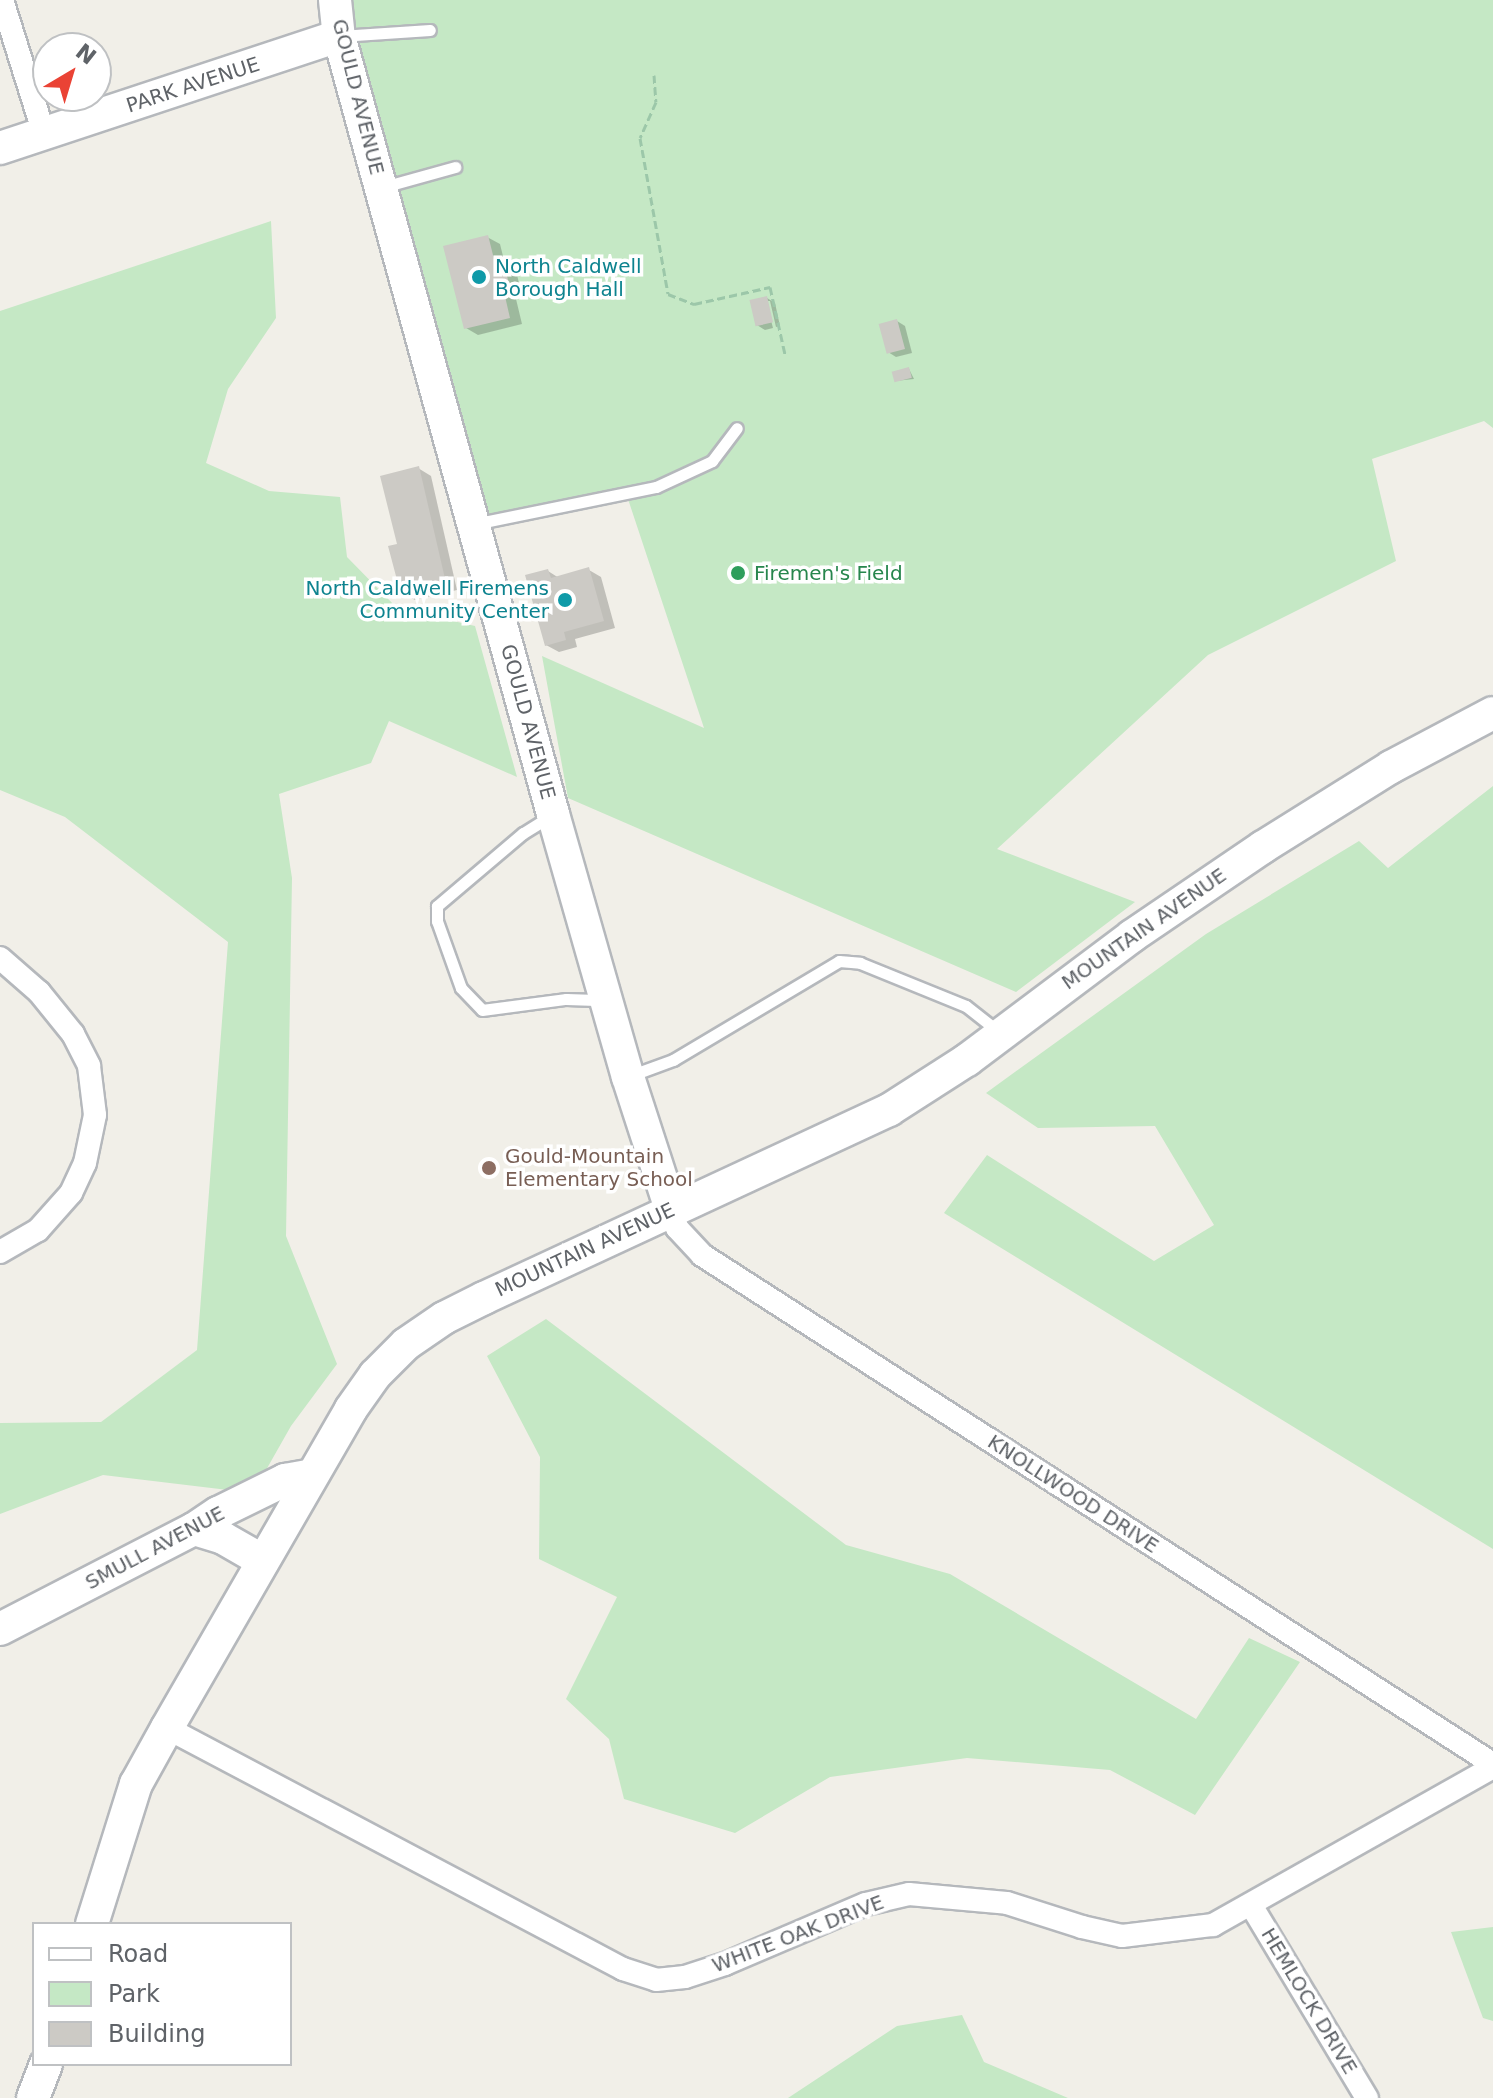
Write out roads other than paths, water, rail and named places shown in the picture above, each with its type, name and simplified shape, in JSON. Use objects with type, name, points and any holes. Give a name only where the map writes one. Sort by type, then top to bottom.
[{"type":"street","points":[[2,0],[44,134]]},
{"type":"street","name":"GOULD AVENUE","points":[[335,0],[339,36],[553,814],[628,1077],[671,1209]]},
{"type":"street","name":"PARK AVENUE","points":[[0,148],[339,36]]},
{"type":"street","name":"MOUNTAIN AVENUE","points":[[93,1922],[136,1784],[351,1409],[375,1375],[406,1344],[444,1318],[671,1209],[889,1110],[1002,1033],[1132,936],[1263,847],[1391,767],[1493,713]]},
{"type":"street","points":[[0,958],[39,992],[73,1034],[89,1066],[95,1099],[90,1147],[71,1193],[38,1230],[0,1252]]},
{"type":"street","name":"KNOLLWOOD DRIVE","points":[[671,1209],[677,1228],[702,1255],[1493,1765]]},
{"type":"street","name":"SMULL AVENUE","points":[[0,1629],[194,1529],[218,1513],[285,1480],[312,1475]]},
{"type":"street","points":[[194,1529],[223,1538],[263,1561]]},
{"type":"street","name":"WHITE OAK DRIVE","points":[[167,1728],[623,1969],[656,1980],[685,1977],[725,1964],[866,1904],[909,1894],[1007,1903],[1122,1936],[1213,1925],[1493,1765]]},
{"type":"street","name":"HEMLOCK DRIVE","points":[[1251,1905],[1367,2098]]},
{"type":"street","points":[[33,2098],[45,2066]]},
{"type":"lane","points":[[339,36],[430,30]]},
{"type":"lane","points":[[381,188],[455,167]]},
{"type":"lane","points":[[473,524],[656,487],[712,461],[737,428]]},
{"type":"lane","points":[[553,814],[523,833],[437,906],[437,921],[461,988],[482,1010],[566,999],[605,1000]]},
{"type":"lane","points":[[628,1077],[673,1060],[839,961],[860,963],[966,1006],[1002,1033]]},
{"type":"place","name":"North Caldwell Borough Hall","points":[[479,277]]},
{"type":"place","name":"Firemen's Field","points":[[738,573]]},
{"type":"place","name":"North Caldwell Firemens Community Center","points":[[565,600]]},
{"type":"place","name":"Gould-Mountain Elementary School","points":[[489,1168]]}]
